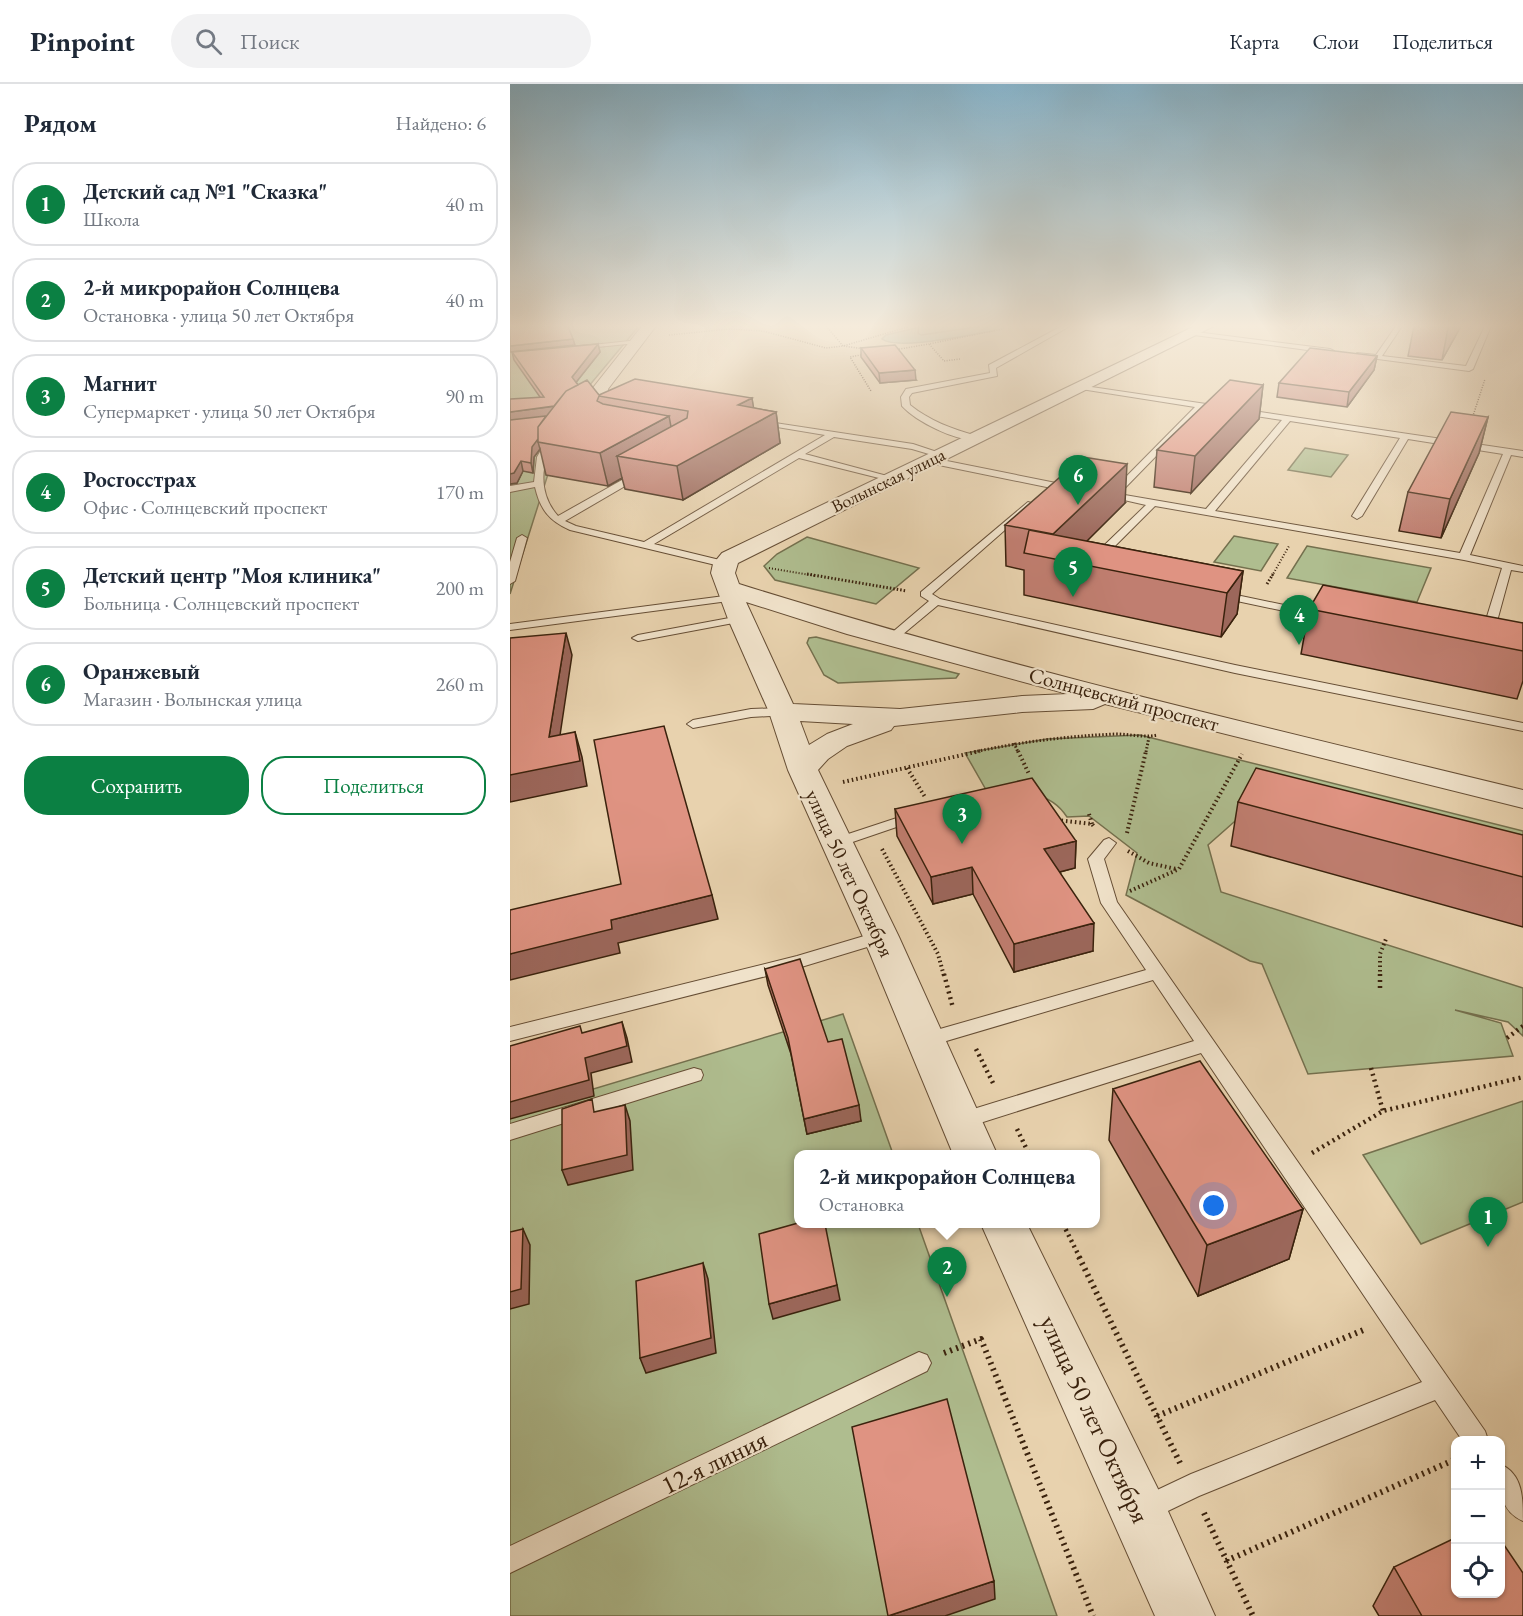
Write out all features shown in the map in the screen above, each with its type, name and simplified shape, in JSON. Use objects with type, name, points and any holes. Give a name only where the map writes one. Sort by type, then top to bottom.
[{"type":"street","points":[[602,397],[603,402]]},
{"type":"street","name":"Волынская улица","points":[[724,564],[730,558],[888,479],[1059,397]]},
{"type":"street","points":[[724,564],[723,573],[737,610],[778,624],[856,629]]},
{"type":"street","name":"Солнцевский проспект","points":[[737,610],[856,629],[1160,710],[1523,799]]},
{"type":"street","name":"улица 50 лет Октября","points":[[737,610],[783,712],[803,770],[851,838],[881,937],[973,1150]]},
{"type":"street","points":[[783,712],[900,718],[1057,702],[1119,703],[1160,710]]},
{"type":"street","points":[[803,770],[810,757],[823,748],[900,718]]},
{"type":"street","name":"улица 50 лет Октября","points":[[1006,1228],[1139,1512],[1185,1616]]},
{"type":"lane","points":[[905,397],[906,406],[917,416],[942,429],[974,438]]},
{"type":"lane","points":[[1147,397],[1523,454]]},
{"type":"lane","points":[[1112,496],[1200,406]]},
{"type":"lane","points":[[1208,513],[1287,419]]},
{"type":"lane","points":[[754,421],[833,434],[1087,492],[1464,556],[1523,570]]},
{"type":"lane","points":[[558,430],[540,458],[539,484],[547,513],[557,521],[573,528],[724,564]]},
{"type":"lane","points":[[646,544],[833,434]]},
{"type":"lane","points":[[1357,516],[1405,438]]},
{"type":"lane","points":[[1464,556],[1508,452]]},
{"type":"lane","points":[[796,454],[888,479]]},
{"type":"lane","points":[[557,521],[648,469]]},
{"type":"lane","points":[[510,489],[539,484]]},
{"type":"lane","points":[[1051,485],[925,594],[936,601],[1235,669],[1523,727]]},
{"type":"lane","points":[[1099,569],[1088,567],[1152,504]]},
{"type":"lane","points":[[510,578],[522,538]]},
{"type":"lane","points":[[1484,650],[1507,567]]},
{"type":"lane","points":[[1211,593],[1343,621]]},
{"type":"lane","points":[[892,638],[936,601]]},
{"type":"lane","points":[[510,627],[737,610]]},
{"type":"lane","points":[[638,638],[737,610]]},
{"type":"lane","points":[[693,724],[752,713],[783,712]]},
{"type":"lane","points":[[851,838],[933,810]]},
{"type":"lane","points":[[1116,845],[1096,859],[1109,903],[1473,1436]]},
{"type":"lane","points":[[510,1034],[798,962],[881,937]]},
{"type":"lane","points":[[926,1040],[1157,973]]},
{"type":"lane","points":[[961,1121],[1204,1045]]},
{"type":"lane","points":[[510,1132],[694,1075]]},
{"type":"lane","name":"12-я линия","points":[[510,1560],[919,1363]]},
{"type":"lane","points":[[1139,1512],[1191,1487],[1438,1387]]},
{"type":"lane","points":[[1505,1483],[1523,1508]]},
{"type":"path","points":[[1462,445],[1480,397]]},
{"type":"path","points":[[1256,603],[1299,529]]},
{"type":"path","points":[[765,567],[925,594]]},
{"type":"path","points":[[1027,1150],[952,1006],[933,944],[887,855],[851,838],[840,783],[1014,743],[1118,734],[1149,737],[1116,845],[1109,903]]},
{"type":"path","points":[[1014,743],[1029,774]]},
{"type":"path","points":[[1109,903],[1179,869],[1243,752]]},
{"type":"path","points":[[907,768],[933,810]]},
{"type":"path","points":[[1051,812],[1056,820],[1092,824]]},
{"type":"path","points":[[1089,814],[1092,824],[1116,845],[1149,863],[1179,869]]},
{"type":"path","points":[[1380,991],[1380,954],[1386,939]]},
{"type":"path","points":[[1507,1038],[1523,1026]]},
{"type":"path","points":[[1371,1068],[1383,1111]]},
{"type":"path","points":[[1289,1167],[1383,1111],[1523,1077]]},
{"type":"path","points":[[1065,1228],[1253,1616]]},
{"type":"path","points":[[1156,1416],[1391,1318]]},
{"type":"path","points":[[919,1363],[981,1339],[1093,1616]]},
{"type":"path","points":[[1226,1561],[1451,1461]]},
{"type":"shaded area","points":[[510,397],[579,397],[568,411],[510,594]]},
{"type":"shaded area","points":[[1305,448],[1348,455],[1331,477],[1288,470]]},
{"type":"shaded area","points":[[1234,536],[1278,544],[1261,571],[1214,562]]},
{"type":"shaded area","points":[[807,537],[919,568],[876,604],[775,580],[764,566],[777,554]]},
{"type":"shaded area","points":[[1307,546],[1431,568],[1417,602],[1287,578]]},
{"type":"shaded area","points":[[816,637],[959,674],[956,678],[838,683],[824,675],[807,643],[809,638]]},
{"type":"shaded area","points":[[1140,735],[1523,831],[1523,879],[1251,807],[1208,845],[1221,892],[1523,988],[1523,1036],[1508,1022],[1455,1010],[1501,1023],[1513,1056],[1308,1074],[1262,964],[1250,961],[1126,895],[1137,853],[1089,816],[1067,817],[1051,801],[1042,797],[1022,793],[989,795],[965,753],[1047,739]]},
{"type":"shaded area","points":[[843,1014],[892,1150],[794,1150],[794,1228],[919,1228],[1057,1616],[510,1616],[510,1114]]},
{"type":"shaded area","points":[[1523,1101],[1523,1202],[1421,1244],[1363,1155]]},
{"type":"building","points":[[561,397],[554,406],[510,412],[510,399]]},
{"type":"building","points":[[561,397],[598,397],[597,401],[603,404],[669,416],[600,453],[538,442],[538,427]]},
{"type":"building","points":[[608,397],[749,397],[752,398],[738,405],[776,412],[677,466],[617,456],[687,418],[688,411]]},
{"type":"building","points":[[1212,397],[1251,397],[1195,456],[1157,450]]},
{"type":"building","points":[[1451,412],[1488,417],[1450,499],[1408,492]]},
{"type":"building","points":[[546,416],[538,427],[538,439],[532,447],[531,463],[521,461],[514,473],[510,474],[510,420]]},
{"type":"building","points":[[1083,457],[1127,464],[1053,534],[1005,525]]},
{"type":"building","points":[[1029,530],[1243,571],[1227,593],[1024,553]]},
{"type":"building","points":[[1323,585],[1523,623],[1523,651],[1309,609]]},
{"type":"building","points":[[566,633],[549,737],[575,732],[580,761],[510,775],[510,638]]},
{"type":"building","points":[[664,726],[712,895],[611,920],[612,929],[510,954],[510,910],[621,884],[594,740]]},
{"type":"building","points":[[1256,768],[1523,835],[1523,877],[1238,802]]},
{"type":"building","points":[[1032,778],[1076,841],[1044,849],[1094,923],[1014,944],[972,867],[931,877],[895,809]]},
{"type":"building","points":[[800,959],[828,1042],[842,1039],[859,1105],[804,1119],[788,1038],[765,969]]},
{"type":"building","points":[[622,1022],[627,1046],[585,1058],[589,1080],[510,1102],[510,1046],[580,1026],[582,1033]]},
{"type":"building","points":[[1200,1061],[1303,1209],[1207,1245],[1113,1089]]},
{"type":"building","points":[[592,1099],[594,1112],[625,1105],[627,1155],[562,1170],[562,1109]]},
{"type":"building","points":[[794,1224],[794,1228],[826,1228],[837,1285],[769,1304],[759,1234]]},
{"type":"building","points":[[523,1229],[521,1289],[510,1292],[510,1232]]},
{"type":"building","points":[[703,1263],[711,1338],[640,1358],[636,1281]]},
{"type":"building","points":[[947,1399],[994,1581],[888,1616],[852,1427]]},
{"type":"building","points":[[1451,1540],[1451,1598],[1505,1598],[1505,1546],[1523,1573],[1523,1616],[1422,1616],[1394,1567]]},
{"type":"place","name":"Оранжевый","points":[[1078,505]]},
{"type":"place","name":"Детский центр \"Моя клиника\"","points":[[1073,597]]},
{"type":"place","name":"Росгосстрах","points":[[1299,645]]},
{"type":"place","name":"Магнит","points":[[962,844]]},
{"type":"place","name":"Детский сад №1 \"Сказка\"","points":[[1488,1247]]},
{"type":"place","name":"2-й микрорайон Солнцева","points":[[947,1297]]}]
